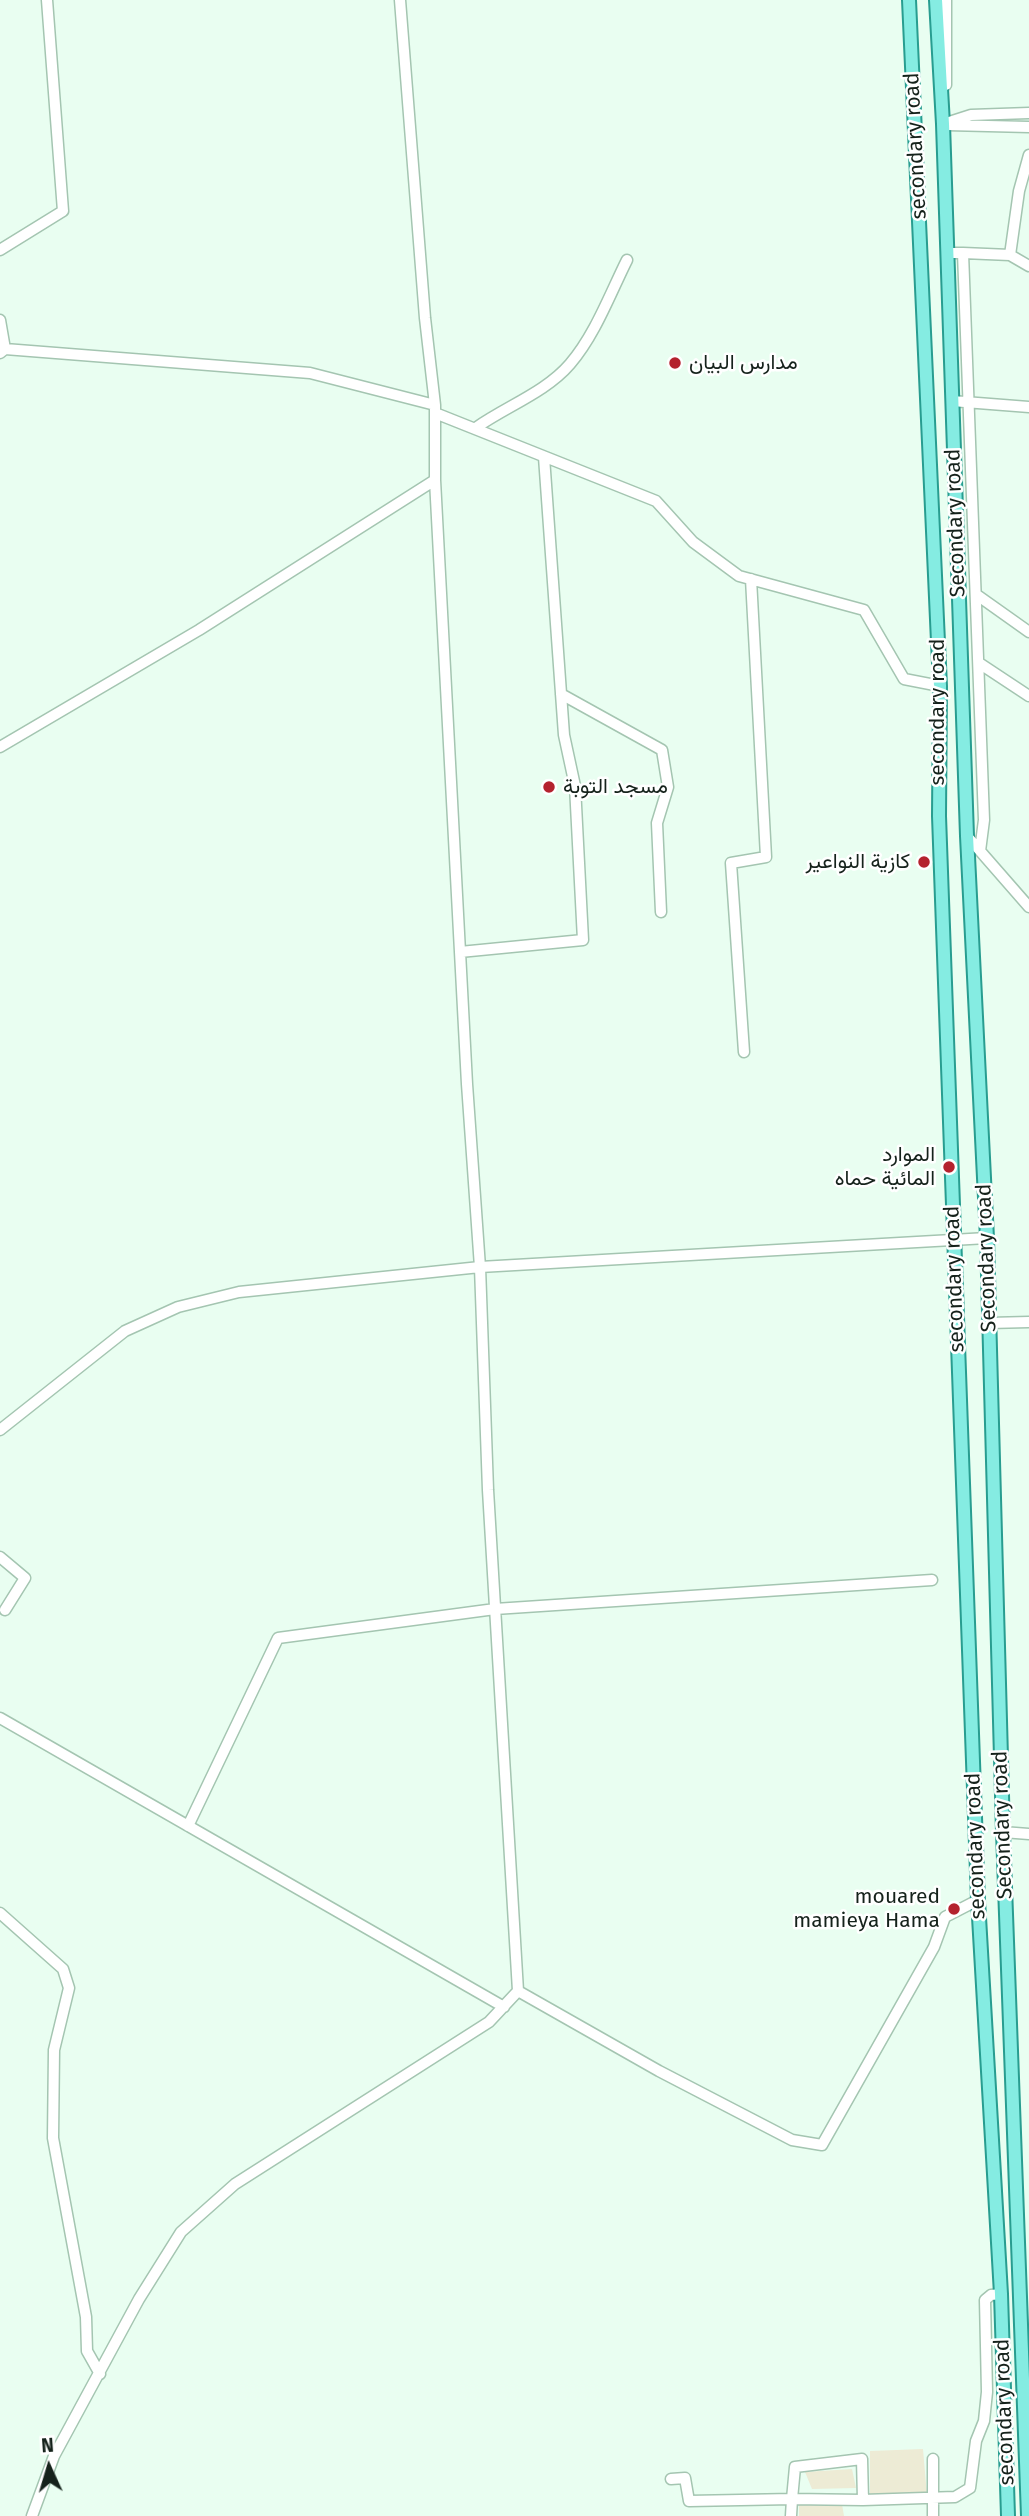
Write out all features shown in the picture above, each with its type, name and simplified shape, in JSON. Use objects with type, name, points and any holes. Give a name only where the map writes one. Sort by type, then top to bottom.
[{"type":"main road","name":"secondary road","points":[[909,0],[940,686],[939,816],[978,1900],[1001,2294],[1008,2516]]},
{"type":"main road","name":"Secondary road","points":[[936,0],[943,124],[967,836],[987,1238],[1003,1832],[1028,2516]]},
{"type":"street","points":[[0,250],[64,211],[47,0]]},
{"type":"street","points":[[32,2516],[54,2456],[139,2299],[180,2232],[235,2184],[489,2022],[518,1991],[495,1609],[480,1267],[460,951],[436,480],[435,409],[425,318],[400,0]]},
{"type":"street","points":[[943,124],[948,50],[946,0]]},
{"type":"street","points":[[943,124],[971,115],[1029,113]]},
{"type":"street","points":[[943,124],[1029,127]]},
{"type":"street","points":[[1010,255],[1015,210],[1029,155]]},
{"type":"street","points":[[947,253],[1010,255],[1029,266]]},
{"type":"street","points":[[963,253],[984,820],[980,851]]},
{"type":"street","points":[[477,427],[541,389],[570,364],[593,328],[627,260]]},
{"type":"street","points":[[0,320],[2,350],[310,373],[435,409],[544,457],[656,501],[693,542],[739,576],[864,610],[904,678],[940,686]]},
{"type":"street","points":[[952,401],[1029,407]]},
{"type":"street","points":[[460,951],[583,940],[575,786],[564,734],[544,457]]},
{"type":"street","points":[[0,747],[199,630],[436,480]]},
{"type":"street","points":[[744,1052],[731,863],[766,857],[751,579]]},
{"type":"street","points":[[977,595],[1029,632]]},
{"type":"street","points":[[979,663],[1029,696]]},
{"type":"street","points":[[561,694],[662,750],[667,787],[657,822],[661,912]]},
{"type":"street","points":[[967,836],[1029,907]]},
{"type":"street","points":[[0,1430],[125,1331],[178,1307],[239,1292],[480,1267],[987,1238]]},
{"type":"street","points":[[989,1323],[1029,1322]]},
{"type":"street","points":[[0,1557],[25,1578],[5,1610]]},
{"type":"street","points":[[188,1826],[278,1639],[495,1609],[932,1580]]},
{"type":"street","points":[[0,1718],[505,2007]]},
{"type":"street","points":[[1003,1832],[1029,1834]]},
{"type":"street","points":[[518,1991],[659,2071],[792,2140],[822,2145],[934,1947],[945,1917],[978,1900]]},
{"type":"street","points":[[0,1913],[63,1969],[68,1981],[68,1994],[54,2050],[53,2138],[86,2317],[87,2351],[100,2374]]},
{"type":"street","points":[[671,2479],[685,2478],[689,2501],[792,2498],[863,2500],[959,2496],[972,2484],[976,2441],[984,2421],[987,2392],[985,2300],[991,2295],[1001,2294]]},
{"type":"street","points":[[791,2516],[795,2467],[862,2459],[863,2500]]},
{"type":"street","points":[[933,2459],[933,2516]]},
{"type":"shaded area","points":[[923,2449],[927,2496],[870,2496],[870,2451]]},
{"type":"shaded area","points":[[852,2469],[856,2488],[812,2489],[805,2472]]},
{"type":"shaded area","points":[[799,2503],[842,2504],[844,2516],[799,2516]]},
{"type":"place","name":"مدارس البيان","points":[[675,363]]},
{"type":"place","name":"مسجد التوبة","points":[[549,787]]},
{"type":"place","name":"كازية النواعير","points":[[924,862]]},
{"type":"place","name":"الموارد المائية حماه","points":[[949,1167]]},
{"type":"place","name":"mouared mamieya Hama","points":[[954,1909]]}]
